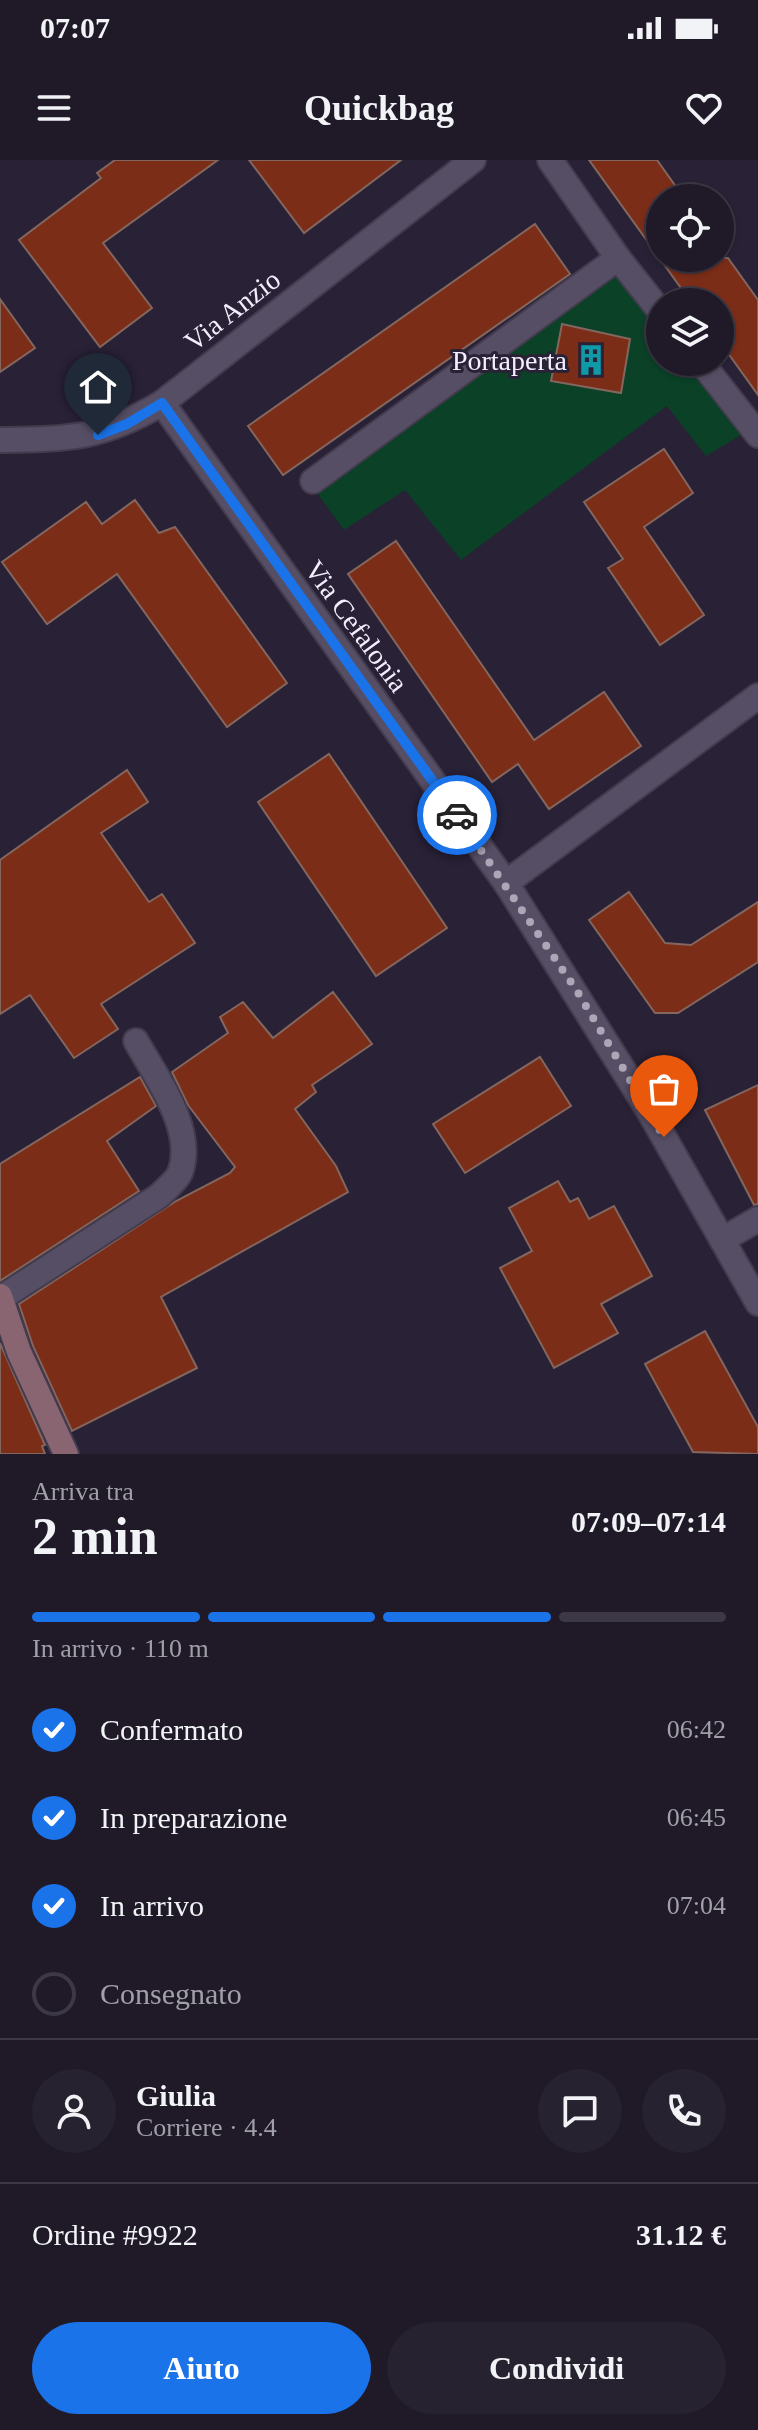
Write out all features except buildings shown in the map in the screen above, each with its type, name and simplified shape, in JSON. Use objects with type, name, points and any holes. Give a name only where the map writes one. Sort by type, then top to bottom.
[{"type":"street","name":"Via Anzio","points":[[0,440],[98,435],[127,424],[162,403],[472,160]]},
{"type":"street","points":[[550,160],[646,293]]},
{"type":"street","points":[[313,481],[618,258]]},
{"type":"street","points":[[712,376],[758,435]]},
{"type":"street","name":"Via Cefalonia","points":[[162,403],[506,883],[577,991],[758,1303]]},
{"type":"street","points":[[506,883],[758,696]]},
{"type":"street","points":[[66,1454],[19,1352],[0,1297],[159,1196],[179,1176],[184,1156],[182,1137],[168,1099],[136,1041]]},
{"type":"street","points":[[722,1240],[758,1219]]},
{"type":"green space","points":[[615,275],[646,313],[646,376],[697,376],[744,433],[706,456],[667,406],[461,560],[405,490],[344,530],[317,493]]},
{"type":"way so far","points":[[457,815],[577,991],[664,1137]]},
{"type":"place","name":"Portaperta","points":[[591,360]]},
{"type":"route","points":[[98,435],[127,424],[162,403],[457,815]]}]
